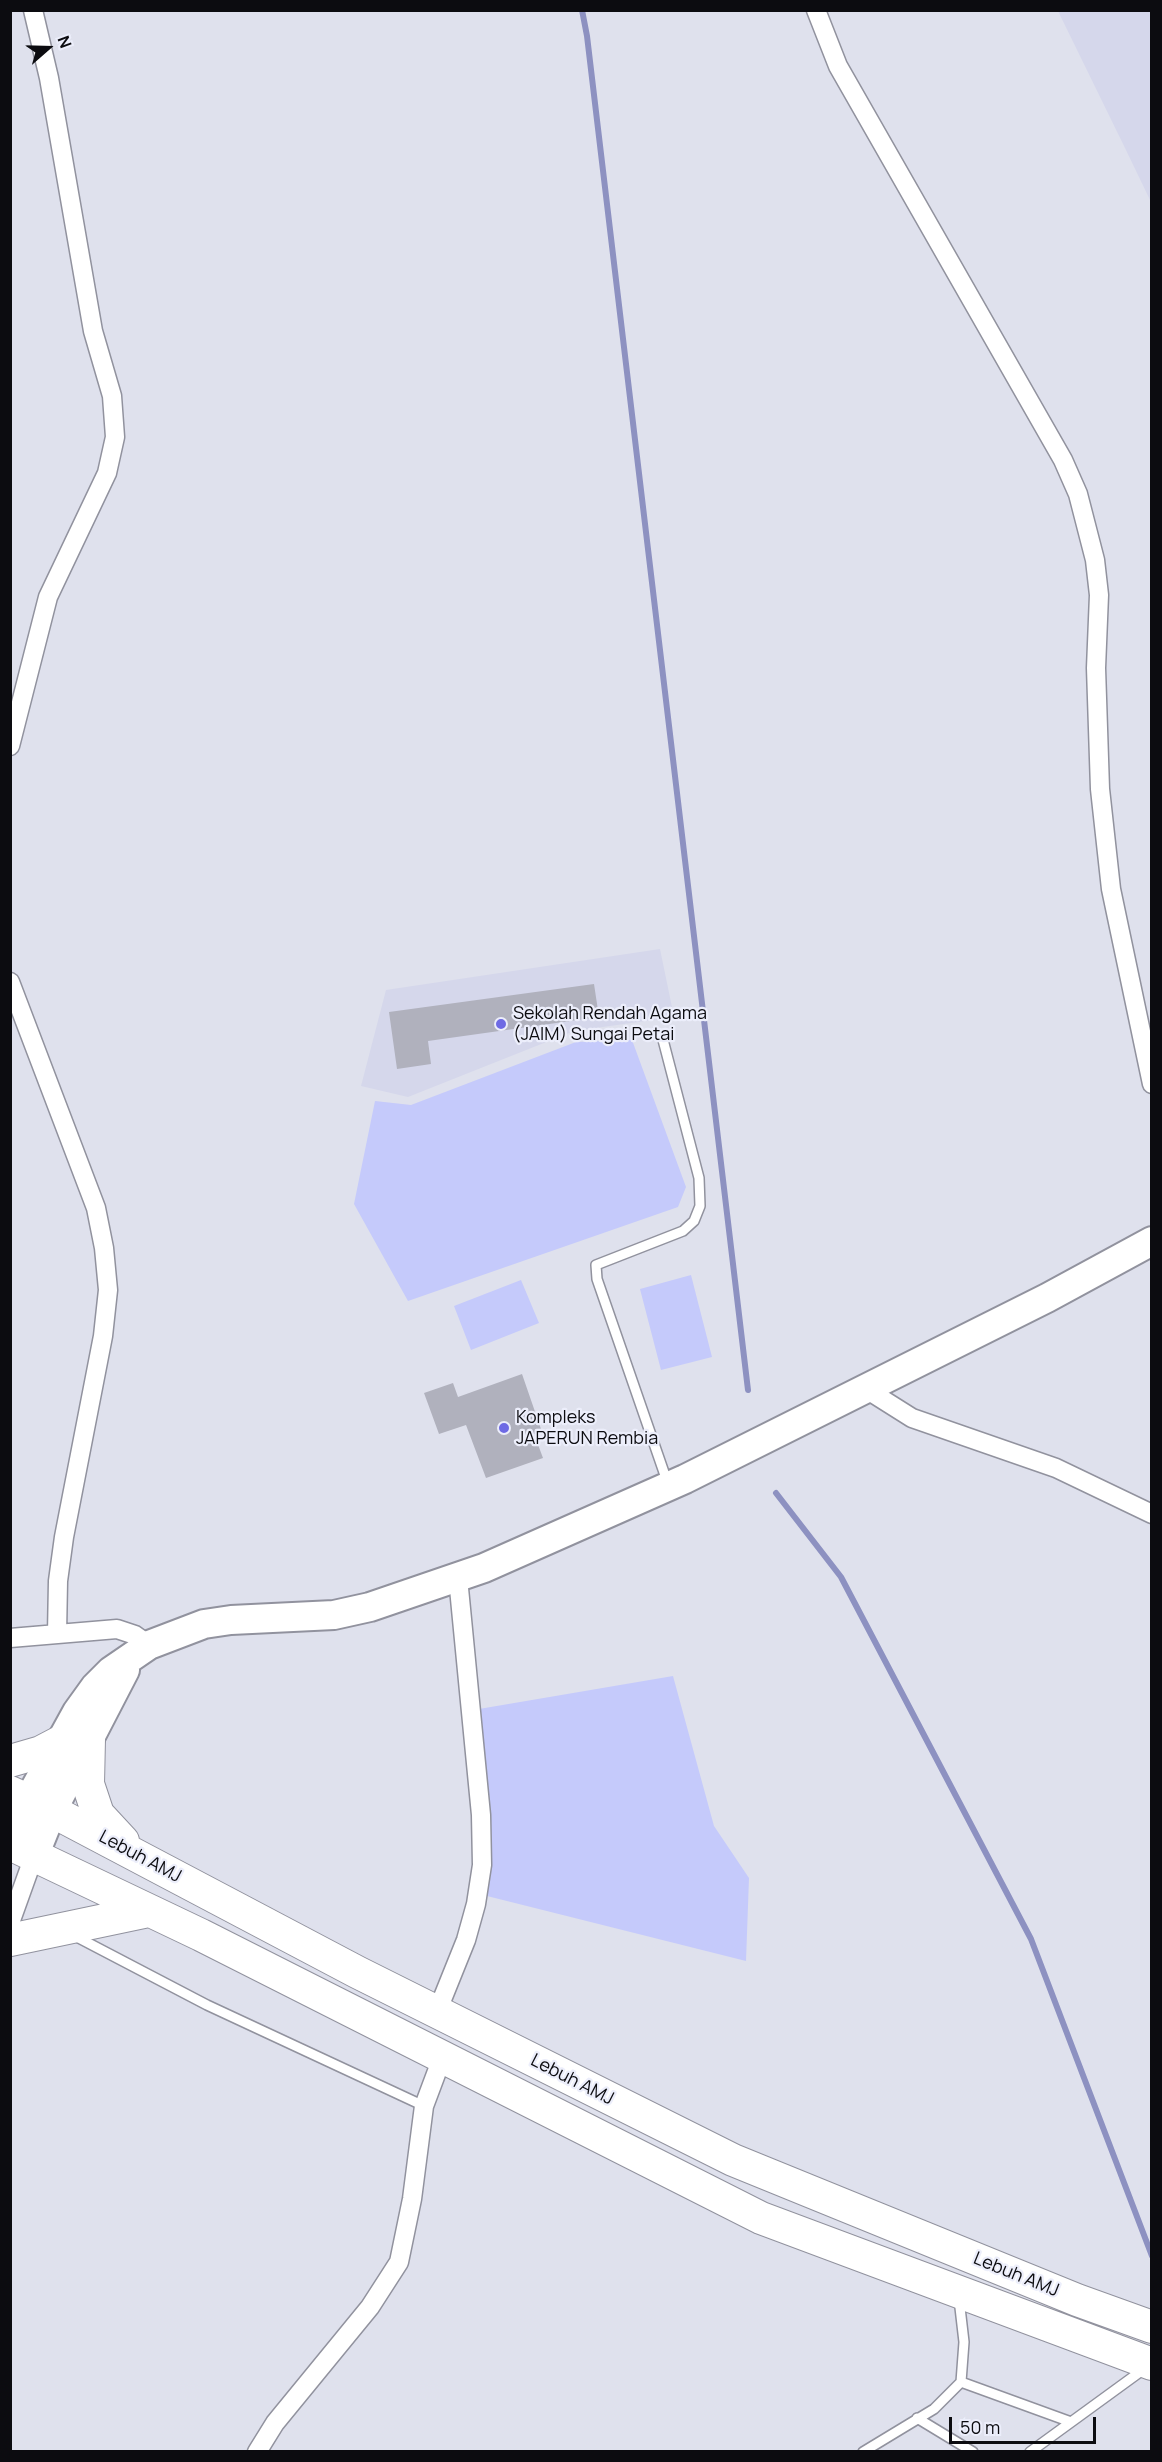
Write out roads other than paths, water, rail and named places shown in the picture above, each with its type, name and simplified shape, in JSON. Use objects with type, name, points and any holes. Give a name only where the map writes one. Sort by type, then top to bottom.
[{"type":"highway","points":[[10,1761],[75,1740],[98,1814],[120,1838],[153,1863]]},
{"type":"highway","name":"Lebuh AMJ","points":[[30,1802],[153,1863],[437,2012],[733,2160],[1077,2300],[1152,2327]]},
{"type":"highway","name":"Lebuh AMJ","points":[[18,1847],[201,1935],[761,2218],[1151,2364]]},
{"type":"highway","points":[[10,1940],[148,1911]]},
{"type":"main road","points":[[18,1847],[30,1802],[75,1740],[95,1687],[111,1671],[138,1654],[184,1630],[213,1623],[334,1615],[404,1598],[458,1578],[669,1487],[1047,1298],[1152,1241]]},
{"type":"street","points":[[10,746],[48,597],[107,473],[115,437],[112,396],[93,331],[49,78],[33,10]]},
{"type":"street","points":[[816,10],[838,66],[1048,434],[1078,494],[1093,550],[1099,595],[1096,668],[1100,789],[1111,889],[1152,1084]]},
{"type":"street","points":[[10,982],[96,1208],[104,1248],[108,1290],[103,1336],[64,1537],[58,1581],[57,1634]]},
{"type":"street","points":[[866,1389],[912,1418],[1056,1468],[1152,1514]]},
{"type":"street","points":[[437,2012],[466,1940],[476,1904],[482,1865],[481,1815],[458,1578]]},
{"type":"street","points":[[10,1638],[117,1629],[135,1635],[138,1654]]},
{"type":"street","points":[[10,1923],[18,1847]]},
{"type":"street","points":[[257,2451],[275,2423],[385,2286],[399,2262],[412,2199],[424,2106],[442,2058]]},
{"type":"lane","points":[[663,1036],[699,1178],[700,1206],[694,1221],[683,1231],[596,1265],[597,1279],[669,1487]]},
{"type":"lane","points":[[62,1929],[207,2006],[424,2106]]},
{"type":"lane","points":[[863,2451],[934,2409],[961,2382],[964,2342],[958,2292]]},
{"type":"lane","points":[[1030,2451],[1151,2364]]},
{"type":"lane","points":[[961,2382],[1071,2422]]},
{"type":"lane","points":[[918,2418],[973,2451]]},
{"type":"waterway","points":[[582,10],[587,36],[748,1390]]},
{"type":"waterway","points":[[776,1493],[841,1577],[1031,1939],[1152,2256]]},
{"type":"place","name":"Sekolah Rendah Agama (JAIM) Sungai Petai","points":[[501,1024]]},
{"type":"place","name":"Kompleks JAPERUN Rembia","points":[[504,1428]]}]
